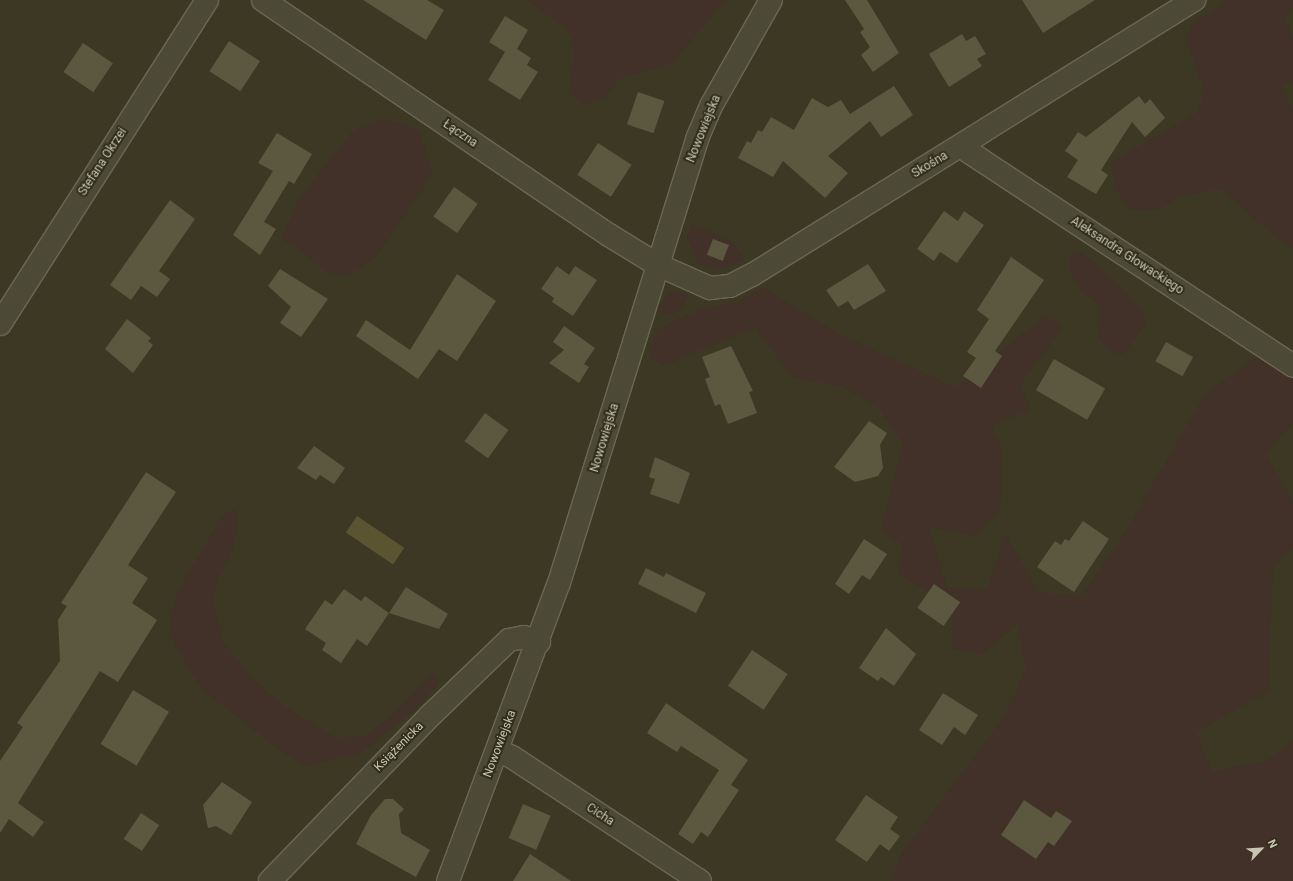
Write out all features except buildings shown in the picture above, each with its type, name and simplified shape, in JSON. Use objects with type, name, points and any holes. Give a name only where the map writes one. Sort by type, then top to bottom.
[{"type":"street","name":"Stefana Okrzei","points":[[0,324],[207,0]]},
{"type":"street","name":"Łączna","points":[[263,0],[658,265]]},
{"type":"street","name":"Nowowiejska","points":[[448,881],[539,642],[658,265],[711,106],[771,0]]},
{"type":"street","name":"Skośna","points":[[658,265],[700,286],[730,286],[964,144],[1194,0]]},
{"type":"street","name":"Aleksandra Głowackiego","points":[[964,144],[969,152],[1293,366]]},
{"type":"street","name":"Książenicka","points":[[270,881],[432,714],[509,640],[524,637],[539,642]]},
{"type":"street","name":"Cicha","points":[[498,751],[512,757],[700,881]]},
{"type":"shaded area","points":[[528,0],[726,0],[672,63],[619,79],[607,96],[584,105],[574,97],[569,78],[574,59],[572,40],[564,28]]},
{"type":"shaded area","points":[[1229,0],[1293,0],[1293,8],[1284,17],[1293,38],[1293,84],[1289,81],[1282,87],[1293,109],[1293,248],[1276,238],[1222,189],[1180,196],[1162,208],[1144,210],[1129,209],[1115,187],[1111,162],[1195,114],[1205,94],[1187,41],[1191,25]]},
{"type":"shaded area","points":[[380,119],[403,123],[419,131],[433,174],[377,256],[357,270],[338,276],[325,271],[298,248],[281,239],[300,197],[352,132]]},
{"type":"shaded area","points":[[691,224],[733,242],[744,260],[722,269],[699,265],[687,238]]},
{"type":"shaded area","points":[[1078,251],[1093,261],[1142,309],[1146,323],[1124,354],[1117,355],[1104,346],[1099,338],[1101,307],[1079,289],[1069,268],[1069,255]]},
{"type":"shaded area","points":[[763,287],[839,334],[955,387],[1045,316],[1063,328],[1020,385],[1031,409],[991,426],[1002,449],[1000,510],[975,536],[929,527],[947,588],[987,589],[1006,534],[1038,592],[1081,596],[1118,544],[1207,391],[1265,352],[1293,373],[1293,423],[1266,454],[1293,502],[1293,547],[1273,568],[1268,692],[1196,732],[1212,772],[1268,760],[1293,741],[1293,881],[891,881],[902,853],[1005,716],[1026,669],[1018,624],[981,655],[952,648],[952,607],[899,574],[902,544],[881,531],[903,444],[880,409],[843,387],[791,377],[756,327],[663,366],[649,357],[658,329],[704,308],[738,302],[660,352]]},
{"type":"shaded area","points":[[671,292],[688,295],[682,309],[671,315],[656,311]]},
{"type":"shaded area","points":[[236,509],[239,524],[230,557],[215,586],[215,613],[225,644],[253,679],[284,706],[336,738],[365,736],[389,718],[433,673],[440,682],[416,709],[360,754],[307,766],[282,752],[202,689],[176,647],[169,624],[177,593],[223,514]]},
{"type":"shaded area","points":[[357,516],[404,548],[393,564],[346,533]]}]
